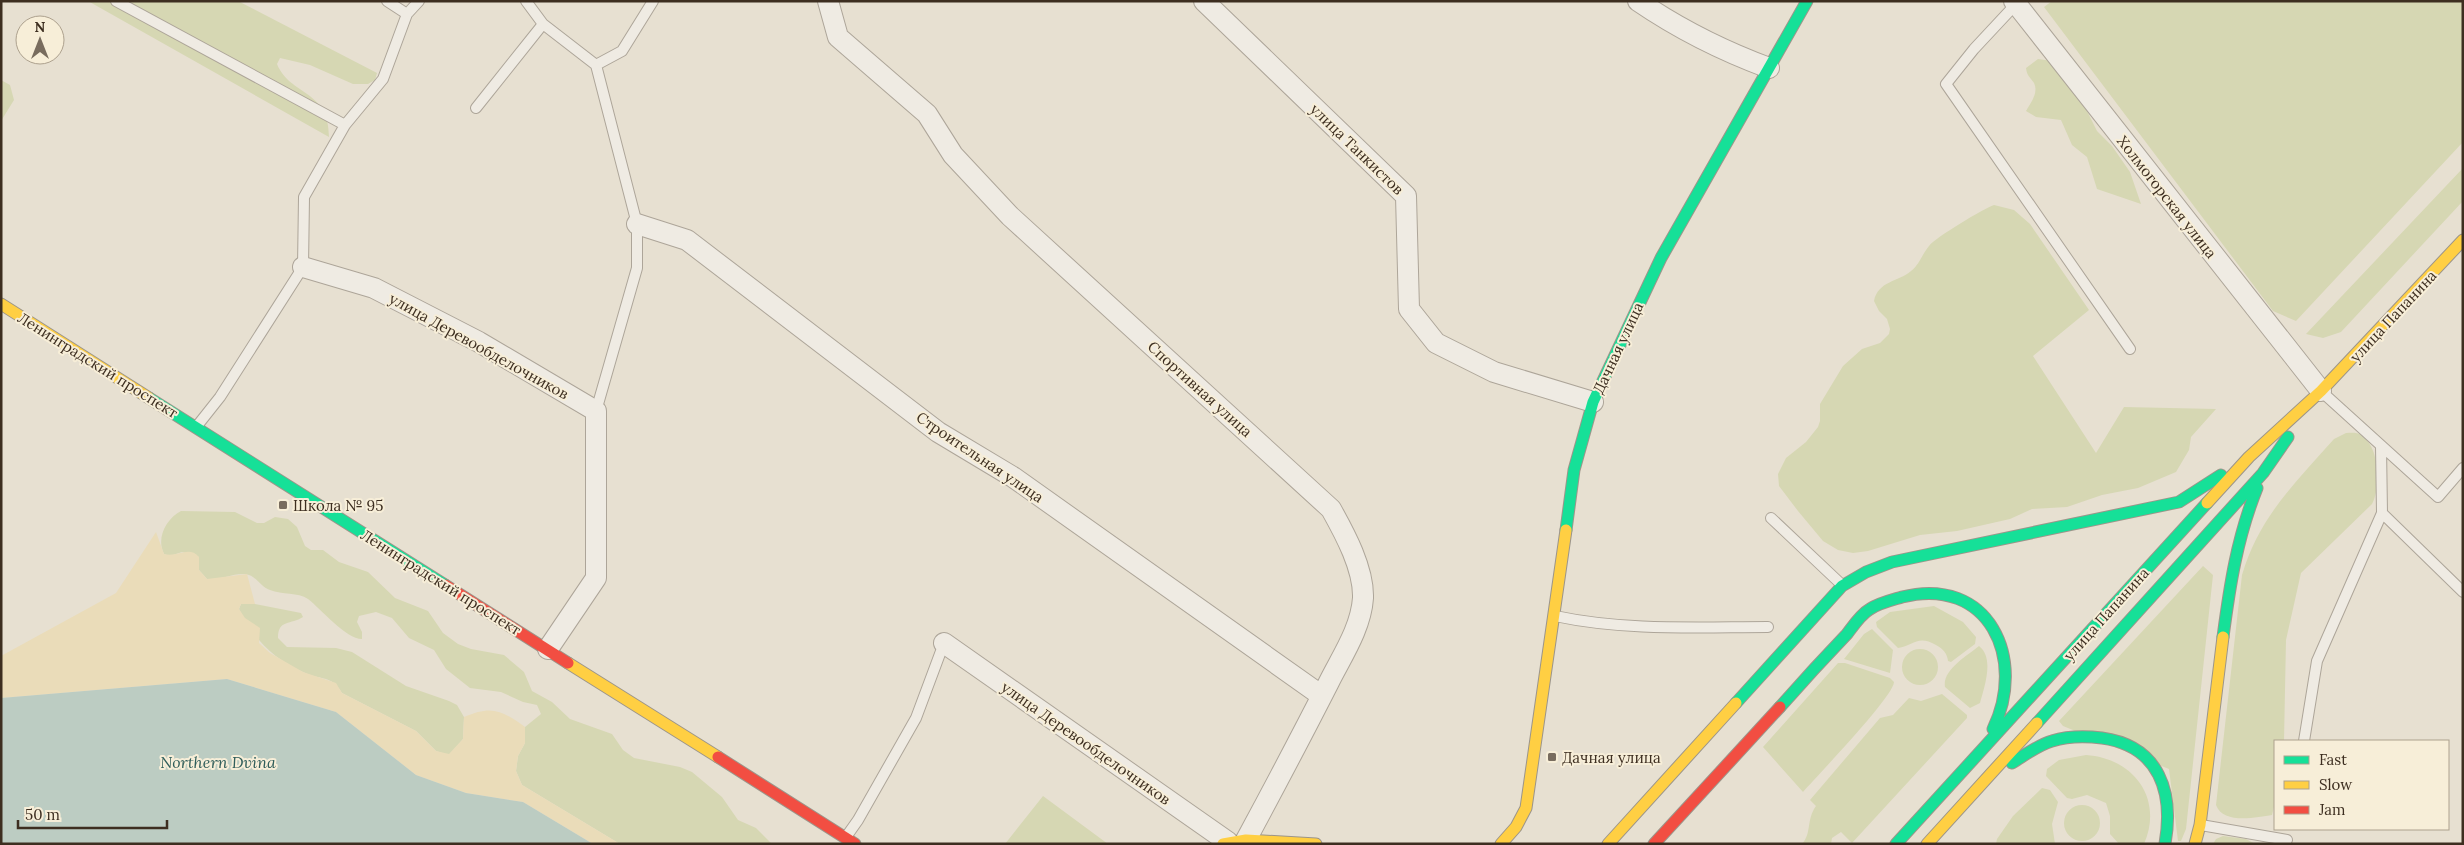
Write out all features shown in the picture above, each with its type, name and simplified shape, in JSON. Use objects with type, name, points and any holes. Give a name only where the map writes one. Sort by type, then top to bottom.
[{"type":"main road","name":"Дачная улица","points":[[1501,844],[1516,827],[1528,800],[1574,470],[1593,402],[1661,258],[1807,1]]},
{"type":"main road","name":"улица Папанина","points":[[1896,844],[2249,457],[2322,392],[2463,240]]},
{"type":"main road","name":"Ленинградский проспект","points":[[1,304],[850,841]]},
{"type":"main road","name":"улица Папанина","points":[[1927,844],[1990,777],[2263,473],[2322,392]]},
{"type":"main road","points":[[1608,844],[1842,586],[1866,572],[1892,562],[2178,502],[2249,457]]},
{"type":"main road","points":[[2195,844],[2200,825],[2231,573],[2243,524],[2263,473]]},
{"type":"main road","points":[[1654,844],[1869,609],[1910,594],[1952,596],[1971,605],[1990,623],[2005,656],[2008,683],[1999,720],[1970,764]]},
{"type":"main road","points":[[1990,777],[2032,750],[2052,741],[2074,736],[2091,736],[2113,740],[2144,756],[2154,766],[2161,778],[2166,795],[2168,814],[2165,844]]},
{"type":"main road","points":[[1516,827],[1522,844]]},
{"type":"main road","points":[[1232,842],[1316,844]]},
{"type":"street","name":"Спортивная улица","points":[[828,1],[838,37],[926,114],[953,155],[1010,216],[1331,509],[1351,552],[1363,596],[1356,628],[1322,696],[1232,842]]},
{"type":"street","name":"улица Танкистов","points":[[1204,1],[1406,196],[1409,309],[1436,343],[1494,372],[1593,402]]},
{"type":"street","points":[[1638,1],[1661,17],[1730,53],[1769,68]]},
{"type":"street","name":"Холмогорская улица","points":[[2015,3],[2322,392]]},
{"type":"street","name":"Строительная улица","points":[[637,224],[687,240],[938,432],[1013,477],[1322,696]]},
{"type":"street","name":"улица Деревообделочников","points":[[303,267],[374,288],[479,342],[596,411]]},
{"type":"street","points":[[548,650],[596,578],[596,411]]},
{"type":"street","name":"улица Деревообделочников","points":[[944,643],[1232,842]]},
{"type":"lane","points":[[116,1],[345,124]]},
{"type":"lane","points":[[387,1],[407,14]]},
{"type":"lane","points":[[196,427],[220,397],[303,267],[304,197],[345,124],[383,79],[407,14],[418,1]]},
{"type":"lane","points":[[526,1],[543,24],[596,65],[637,224],[637,268],[596,411]]},
{"type":"lane","points":[[596,65],[622,51],[653,1]]},
{"type":"lane","points":[[2015,3],[1946,84],[2130,349]]},
{"type":"lane","points":[[476,108],[543,24]]},
{"type":"lane","points":[[2322,392],[2438,497],[2463,468]]},
{"type":"lane","points":[[2304,740],[2317,661],[2382,514],[2381,446]]},
{"type":"lane","points":[[2382,514],[2463,592]]},
{"type":"lane","points":[[1771,518],[1842,586]]},
{"type":"lane","points":[[1554,616],[1578,621],[1652,628],[1768,627]]},
{"type":"lane","points":[[850,841],[858,820],[916,718],[944,643]]},
{"type":"lane","points":[[2200,825],[2286,842]]},
{"type":"green space","points":[[88,1],[238,1],[377,73],[375,80],[368,84],[353,84],[310,65],[280,58],[277,64],[283,74],[316,101],[323,110],[327,121],[329,137]]},
{"type":"green space","points":[[2052,1],[2463,1],[2463,142],[2296,321],[2273,311],[2044,7]]},
{"type":"green space","points":[[2038,59],[2052,61],[2084,105],[2097,131],[2112,146],[2130,172],[2141,204],[2097,189],[2087,157],[2072,145],[2061,120],[2036,117],[2026,111],[2033,98],[2035,87],[2026,68]]},
{"type":"green space","points":[[1,80],[10,85],[14,100],[1,121]]},
{"type":"green space","points":[[2463,168],[2463,201],[2341,332],[2323,338],[2306,334]]},
{"type":"green space","points":[[1994,205],[2014,210],[2030,224],[2089,310],[2033,356],[2096,453],[2124,407],[2216,409],[2191,437],[2189,450],[2176,472],[2138,488],[2102,495],[2067,507],[2032,509],[2010,519],[1957,531],[1920,535],[1868,551],[1853,553],[1838,550],[1823,541],[1798,511],[1779,486],[1778,474],[1786,458],[1806,442],[1818,427],[1820,404],[1843,366],[1862,349],[1880,343],[1889,334],[1890,329],[1887,319],[1879,311],[1874,301],[1880,289],[1911,271],[1929,246],[1941,236],[1970,217]]},
{"type":"green space","points":[[2346,433],[2359,434],[2372,448],[2377,468],[2375,497],[2372,504],[2301,573],[2286,640],[2284,740],[2274,740],[2274,807],[2272,815],[2250,818],[2233,817],[2220,811],[2216,805],[2242,575],[2249,554],[2268,518],[2292,486],[2334,439]]},
{"type":"green space","points":[[181,511],[235,512],[257,523],[264,523],[275,517],[288,519],[297,527],[305,546],[311,550],[323,550],[339,562],[368,572],[395,598],[428,611],[443,633],[458,644],[471,649],[504,655],[524,672],[532,691],[552,702],[570,719],[612,734],[623,750],[634,758],[680,767],[692,772],[722,797],[738,820],[756,828],[772,844],[620,844],[522,785],[516,771],[518,756],[525,743],[525,727],[541,714],[537,705],[523,702],[501,692],[470,688],[446,669],[434,650],[409,638],[392,618],[376,612],[359,616],[357,622],[362,632],[362,639],[356,638],[341,629],[308,599],[300,595],[270,590],[245,574],[207,579],[199,570],[199,557],[182,552],[170,556],[164,554],[161,542],[162,535],[167,524]]},
{"type":"green space","points":[[2203,566],[2213,575],[2186,829],[2181,841],[2178,841],[2169,769],[2063,726],[2059,721]]},
{"type":"green space","points":[[241,604],[255,604],[301,613],[303,617],[286,623],[280,628],[278,638],[287,647],[336,648],[352,652],[406,686],[457,705],[464,717],[463,739],[449,755],[436,751],[416,731],[342,693],[330,680],[309,675],[282,661],[257,638],[239,609]]},
{"type":"green space","points":[[1934,606],[1963,622],[1976,637],[1975,644],[1951,662],[1948,661],[1943,650],[1930,642],[1920,641],[1898,648],[1877,627],[1876,622],[1890,612]]},
{"type":"green space","points":[[1872,629],[1893,650],[1890,673],[1844,659],[1864,634]]},
{"type":"green space","points":[[1979,646],[1984,651],[1986,658],[1986,682],[1980,703],[1970,708],[1945,687],[1945,681],[1951,669]]},
{"type":"green space","points":[[1920,649],[1927,650],[1933,654],[1937,660],[1937,674],[1933,680],[1927,684],[1920,685],[1913,684],[1907,680],[1903,674],[1902,667],[1903,660],[1907,654],[1913,650]]},
{"type":"green space","points":[[1838,663],[1845,663],[1890,678],[1894,682],[1891,690],[1869,719],[1803,792],[1763,747]]},
{"type":"green space","points":[[1942,694],[1967,715],[1967,718],[1852,843],[1841,832],[1832,838],[1831,844],[1802,844],[1807,835],[1811,816],[1816,806],[1810,800],[1880,718],[1893,715],[1909,698],[1921,701]]},
{"type":"green space","points":[[2086,755],[2103,758],[2118,764],[2130,772],[2140,783],[2147,796],[2150,811],[2149,827],[2144,844],[2119,844],[2110,834],[2110,816],[2106,803],[2087,795],[2072,799],[2067,798],[2046,776],[2047,769],[2059,760]]},
{"type":"green space","points":[[2042,788],[2050,790],[2058,802],[2052,824],[2055,844],[1996,844],[1997,839],[2013,816]]},
{"type":"green space","points":[[1043,796],[1108,844],[1005,844]]},
{"type":"green space","points":[[2082,805],[2089,806],[2095,810],[2099,816],[2099,830],[2095,836],[2089,840],[2082,841],[2075,840],[2069,836],[2065,830],[2064,823],[2065,816],[2069,810],[2075,806]]},
{"type":"green space","points":[[2223,836],[2246,839],[2255,844],[2213,844],[2216,839]]},
{"type":"sand","points":[[156,532],[164,554],[191,552],[199,557],[199,570],[207,579],[247,574],[255,604],[241,604],[239,609],[245,618],[260,628],[259,643],[270,653],[303,672],[336,683],[342,693],[416,731],[436,751],[449,754],[463,739],[464,717],[474,713],[489,710],[496,711],[517,721],[525,727],[525,743],[518,756],[516,771],[522,785],[620,844],[593,844],[523,802],[466,793],[416,775],[336,712],[227,679],[1,698],[1,656],[116,593]]},
{"type":"water","name":"Northern Dvina","points":[[227,679],[336,712],[416,775],[466,793],[523,802],[593,844],[1,844],[1,698]]},
{"type":"traffic: fast","points":[[1566,530],[1574,470],[1593,402],[1661,258],[1807,1]]},
{"type":"traffic: fast","points":[[149,398],[445,585]]},
{"type":"traffic: fast","points":[[2037,723],[2263,473],[2288,437]]},
{"type":"traffic: fast","points":[[1736,703],[1842,586],[1866,572],[1892,562],[2179,502],[2221,475]]},
{"type":"traffic: fast","points":[[2223,637],[2235,561],[2244,525],[2257,488]]},
{"type":"traffic: fast","points":[[1896,844],[2207,503]]},
{"type":"traffic: fast","points":[[1780,707],[1867,611],[1881,603],[1902,597],[1932,593],[1958,598],[1978,611],[1993,628],[2002,651],[2005,676],[2002,702],[1993,729]]},
{"type":"traffic: fast","points":[[2012,763],[2042,745],[2070,737],[2102,738],[2122,743],[2138,751],[2150,762],[2159,775],[2164,790],[2167,807],[2165,844]]},
{"type":"traffic: slow","points":[[2207,503],[2249,457],[2321,391],[2463,240]]},
{"type":"traffic: slow","points":[[1,304],[149,398]]},
{"type":"traffic: slow","points":[[1501,844],[1516,827],[1526,808],[1566,530]]},
{"type":"traffic: slow","points":[[2195,844],[2200,825],[2223,637]]},
{"type":"traffic: slow","points":[[568,663],[718,757]]},
{"type":"traffic: slow","points":[[1608,844],[1736,703]]},
{"type":"traffic: slow","points":[[1927,844],[2037,723]]},
{"type":"traffic: slow","points":[[1223,844],[1246,840],[1316,844]]},
{"type":"traffic: jam","points":[[445,585],[568,663]]},
{"type":"traffic: jam","points":[[1654,844],[1780,707]]},
{"type":"traffic: jam","points":[[718,757],[855,844]]},
{"type":"place","name":"Школа № 95","points":[[283,505]]},
{"type":"place","name":"Дачная улица","points":[[1552,757]]}]
